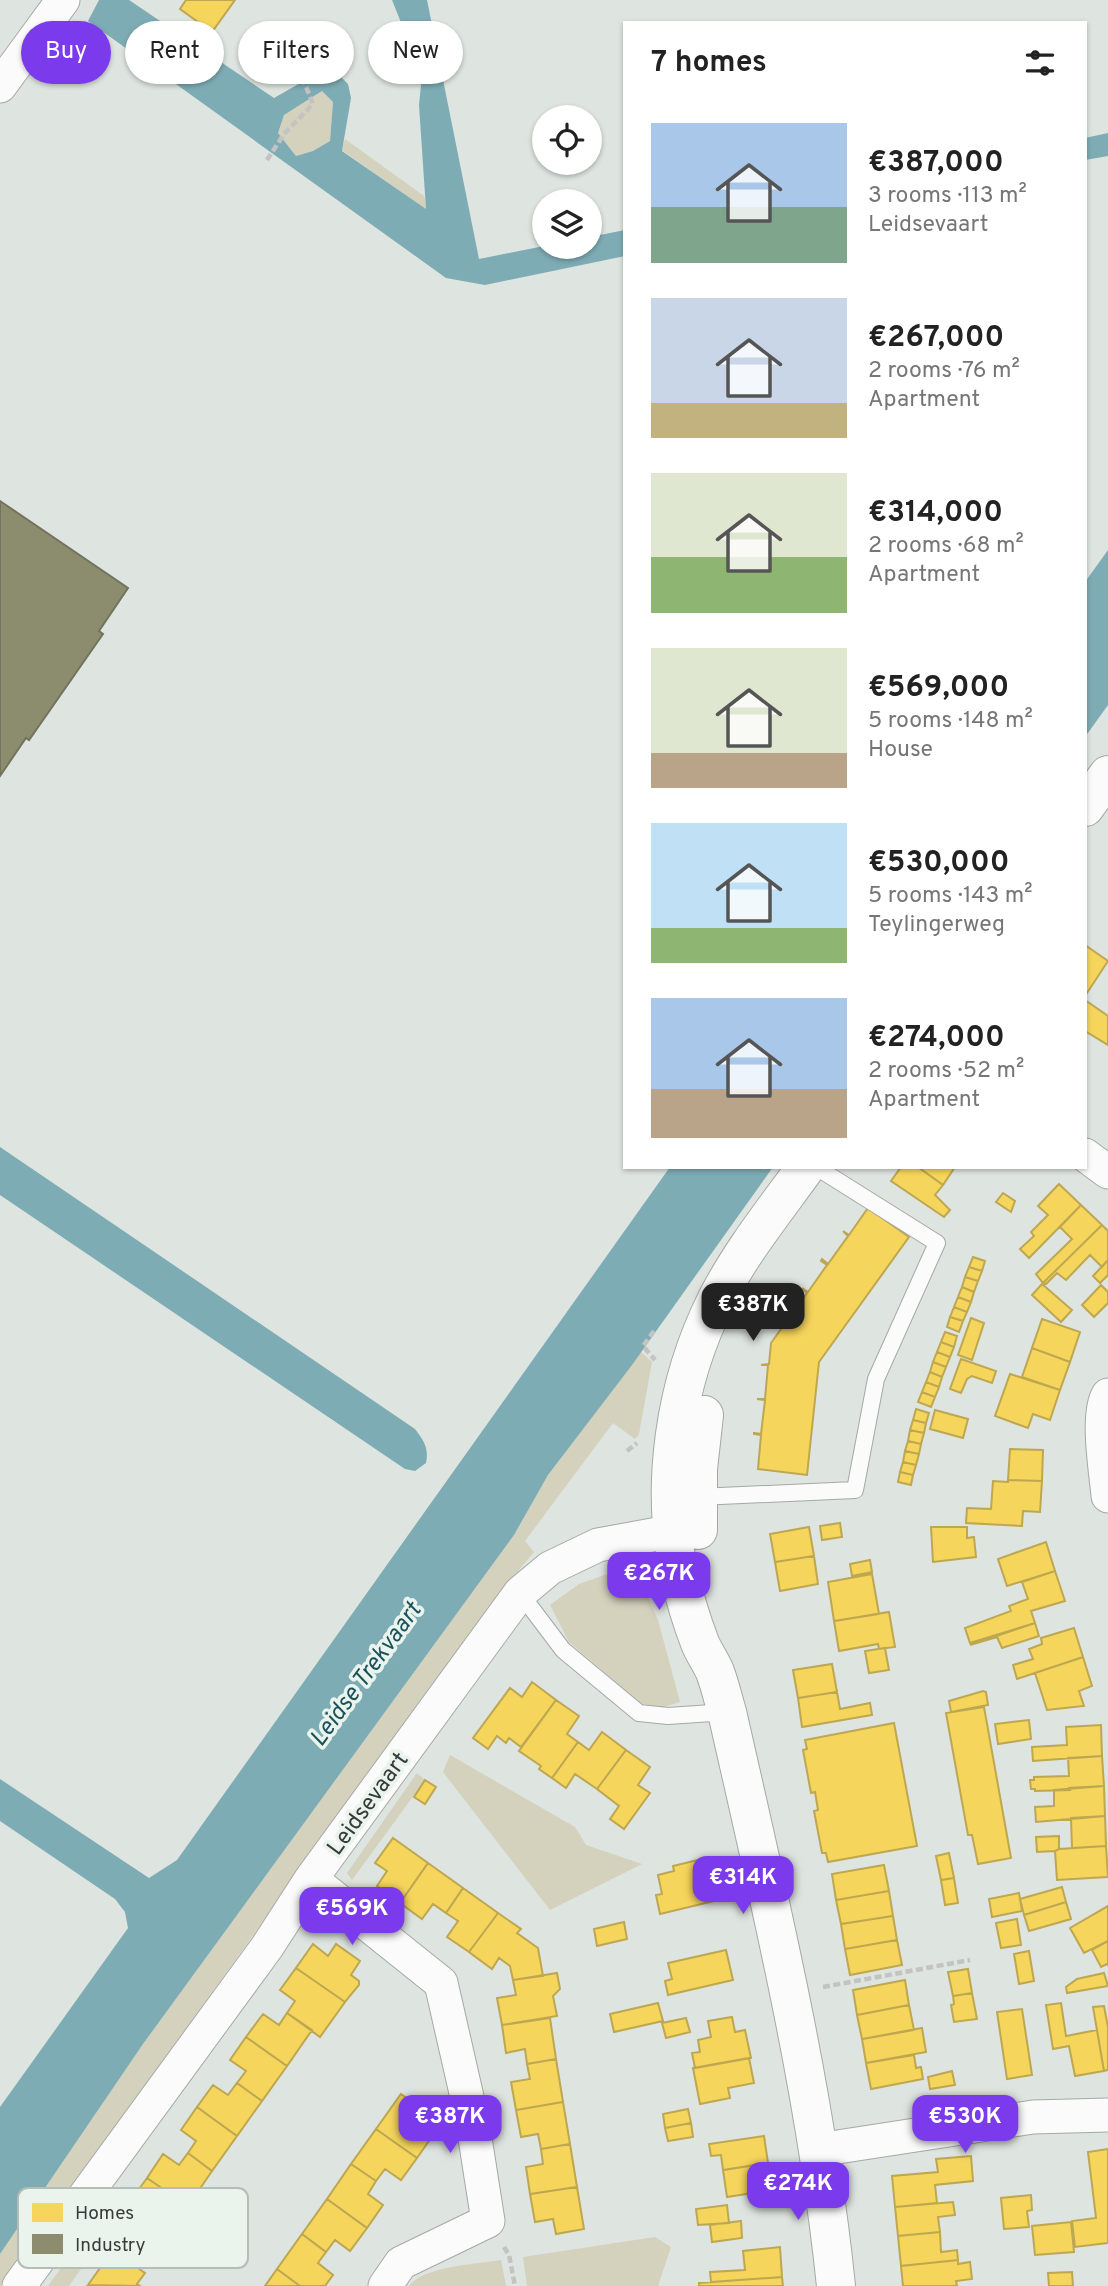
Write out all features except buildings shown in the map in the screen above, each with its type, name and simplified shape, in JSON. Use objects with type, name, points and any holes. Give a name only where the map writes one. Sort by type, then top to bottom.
[{"type":"main road","points":[[1087,804],[1108,775]]},
{"type":"main road","points":[[817,1169],[742,1259],[718,1297],[699,1338],[687,1378],[671,1469],[684,1514],[680,1576],[692,1620],[714,1671],[727,1712],[791,1993],[818,2150],[836,2286]]},
{"type":"street","points":[[0,86],[63,0]]},
{"type":"street","points":[[1087,1156],[1108,1172]]},
{"type":"street","points":[[1108,1395],[1104,1402],[1102,1440],[1108,1496]]},
{"type":"street","name":"Leidsevaart","points":[[91,2188],[267,1947],[311,1879],[520,1593],[551,1568],[597,1545],[684,1514]]},
{"type":"street","points":[[311,1879],[440,1983],[472,2119],[488,2221],[401,2263],[385,2286]]},
{"type":"street","points":[[818,2150],[1033,2117],[1108,2115]]},
{"type":"street","name":"Leidsevaart","points":[[19,2286],[32,2268]]},
{"type":"lane","points":[[684,1514],[855,1490],[876,1379],[937,1243],[820,1169]]},
{"type":"lane","points":[[520,1593],[564,1650],[639,1713],[668,1716],[727,1712]]},
{"type":"path","points":[[267,160],[284,134],[313,104],[305,84]]},
{"type":"path","points":[[651,1356],[641,1348],[654,1331]]},
{"type":"path","points":[[791,1993],[970,1961]]},
{"type":"path","points":[[509,2255],[515,2286]]},
{"type":"shaded area","points":[[322,91],[333,102],[330,141],[313,151],[296,156],[278,133],[284,115]]},
{"type":"shaded area","points":[[345,139],[424,196],[427,210],[342,150]]},
{"type":"shaded area","points":[[641,1352],[652,1362],[639,1434],[635,1439],[613,1423],[525,1541],[534,1552],[500,1593],[71,2188],[45,2188],[143,2044],[514,1535],[548,1475]]},
{"type":"shaded area","points":[[616,1571],[639,1576],[658,1620],[680,1702],[660,1708],[640,1703],[569,1642],[550,1605],[579,1584]]},
{"type":"shaded area","points":[[450,1755],[575,1827],[586,1845],[642,1864],[550,1910],[443,1772]]},
{"type":"shaded area","points":[[417,1773],[425,1780],[352,1880],[347,1873]]},
{"type":"shaded area","points":[[18,2228],[18,2261],[0,2286],[0,2254]]},
{"type":"shaded area","points":[[655,2237],[671,2247],[658,2286],[527,2286],[523,2257]]},
{"type":"shaded area","points":[[501,2260],[506,2286],[409,2286],[416,2279],[438,2270]]},
{"type":"shaded area","points":[[61,2268],[82,2268],[69,2286],[48,2286]]},
{"type":"water","points":[[99,0],[129,0],[160,21],[125,21],[125,48],[111,38],[111,21],[88,21]]},
{"type":"water","points":[[392,0],[427,0],[431,21],[400,21]]},
{"type":"water","points":[[224,64],[238,74],[238,84],[253,84],[274,98],[298,84],[348,84],[351,98],[342,151],[426,209],[419,105],[421,84],[444,84],[479,259],[532,248],[532,259],[602,259],[602,235],[623,230],[623,256],[485,285],[446,278],[176,84],[224,84]],"holes":[[[322,91],[333,102],[330,141],[313,151],[296,156],[278,133],[284,115]]]},
{"type":"water","points":[[1108,133],[1108,156],[1087,160],[1087,138]]},
{"type":"water","points":[[1108,550],[1108,705],[1087,734],[1087,579]]},
{"type":"water","points":[[0,1147],[415,1429],[425,1445],[426,1463],[415,1471],[405,1469],[0,1195]]},
{"type":"water","name":"Leidse Trekvaart","points":[[669,1169],[772,1169],[632,1365],[548,1475],[514,1535],[143,2044],[45,2188],[18,2188],[18,2228],[0,2254],[0,2107],[128,1928],[125,1912],[115,1899],[0,1821],[0,1779],[149,1878],[177,1860]]}]
